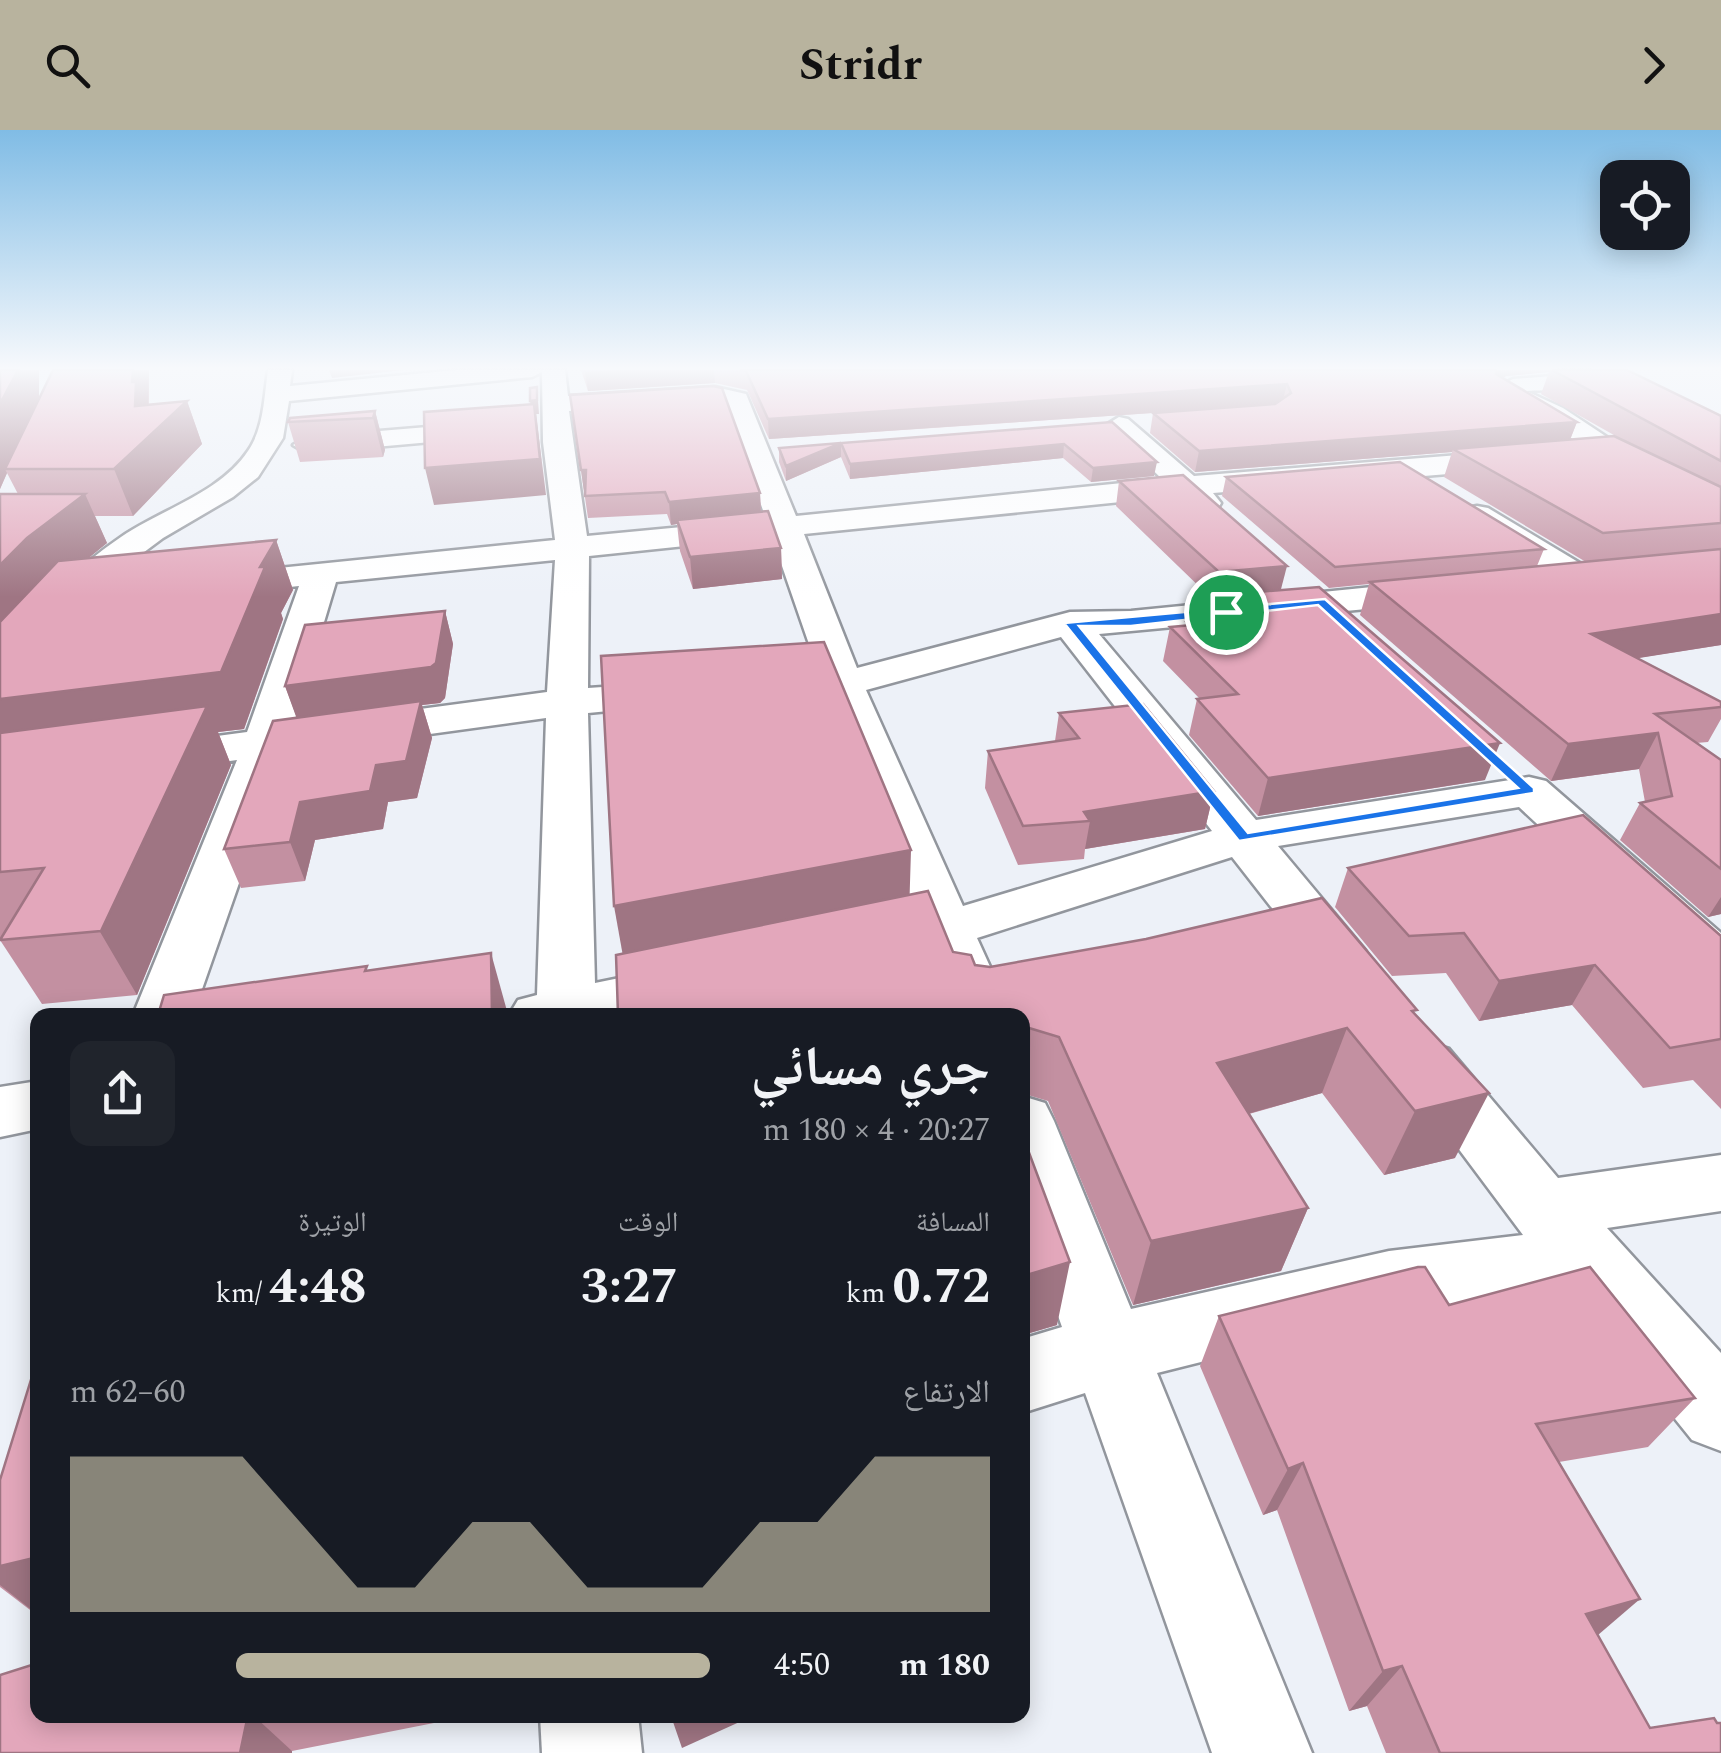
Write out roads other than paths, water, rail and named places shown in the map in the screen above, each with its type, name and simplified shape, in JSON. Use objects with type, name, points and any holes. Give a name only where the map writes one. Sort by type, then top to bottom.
[{"type":"street","points":[[0,680],[67,599],[152,530],[226,488],[249,470],[264,448],[281,446]]},
{"type":"street","points":[[551,446],[572,546],[557,1008]]},
{"type":"street","points":[[763,446],[785,526],[843,684],[979,1008]]},
{"type":"street","points":[[1136,446],[1232,525]]},
{"type":"street","points":[[1601,446],[1713,504]]},
{"type":"street","points":[[184,587],[1187,486],[1609,451]]},
{"type":"street","points":[[0,779],[567,702],[843,684],[1070,623],[1131,622],[1306,589],[1506,585],[1598,577],[1402,469]]},
{"type":"street","points":[[96,530],[152,530]]},
{"type":"street","points":[[166,1008],[265,744],[320,572]]},
{"type":"street","points":[[1306,589],[1362,640]]},
{"type":"street","points":[[67,599],[125,593]]},
{"type":"street","points":[[1070,623],[1566,1234],[1721,1412]]},
{"type":"street","points":[[814,956],[948,928],[1244,838],[1515,778],[1721,963]]},
{"type":"street","points":[[580,1008],[738,973]]},
{"type":"street","points":[[0,1112],[30,1106]]},
{"type":"street","points":[[1030,1142],[1262,1753]]},
{"type":"street","points":[[1030,1374],[1110,1349],[1389,1283],[1566,1234],[1721,1184]]},
{"type":"street","points":[[590,1723],[592,1753]]}]
